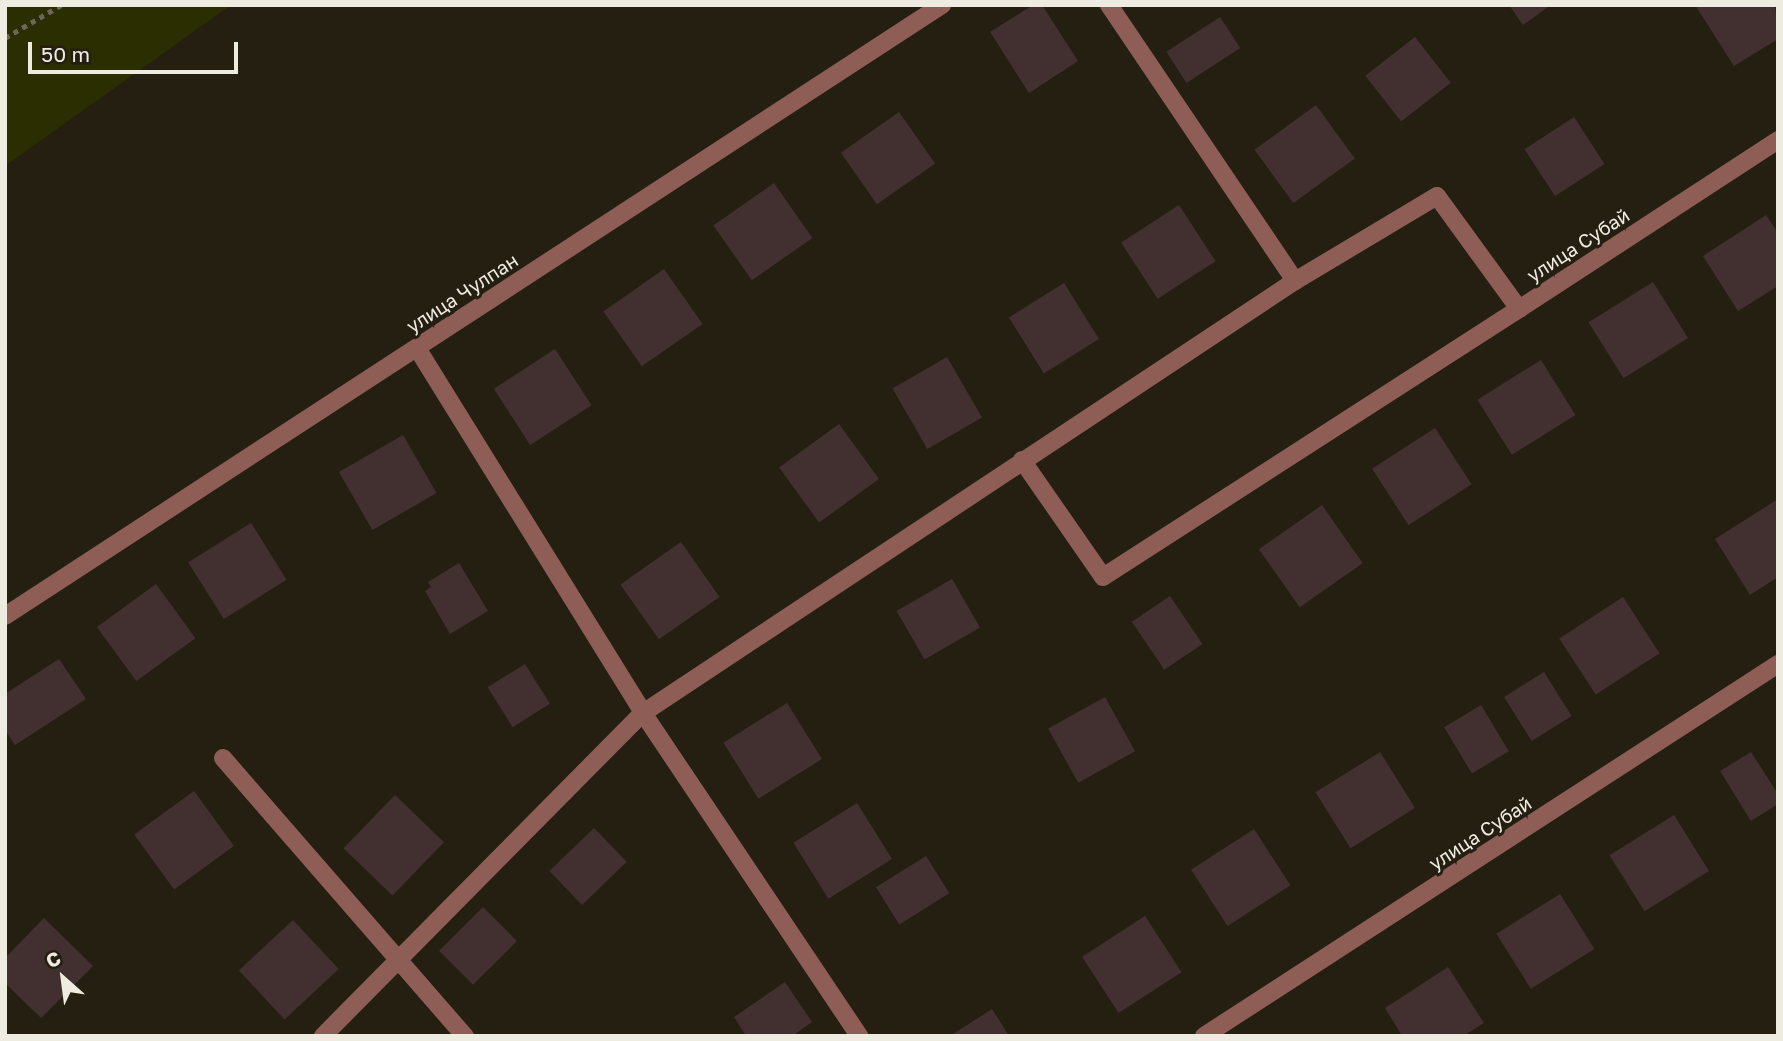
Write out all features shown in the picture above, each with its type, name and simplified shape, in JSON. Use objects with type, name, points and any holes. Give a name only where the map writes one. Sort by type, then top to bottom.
[{"type":"street","name":"улица Чулпан","points":[[5,616],[942,5]]},
{"type":"street","points":[[323,1036],[643,713],[1295,281],[1108,5]]},
{"type":"street","name":"улица Субай","points":[[1295,281],[1437,196],[1519,309],[1778,141]]},
{"type":"street","points":[[1022,460],[1104,577],[1519,309]]},
{"type":"street","points":[[416,348],[643,713],[859,1036]]},
{"type":"street","name":"улица Субай","points":[[1204,1036],[1778,664]]},
{"type":"street","points":[[223,758],[401,957],[465,1036]]},
{"type":"path","points":[[5,38],[61,5]]},
{"type":"green space","points":[[5,5],[231,5],[5,166]]},
{"type":"building","points":[[1033,5],[1042,5],[1078,61],[1029,93],[990,32]]},
{"type":"building","points":[[1509,5],[1551,5],[1523,25]]},
{"type":"building","points":[[1695,5],[1775,5],[1778,39],[1734,66]]},
{"type":"building","points":[[1220,17],[1240,48],[1186,83],[1166,52]]},
{"type":"building","points":[[1415,37],[1451,83],[1401,121],[1365,76]]},
{"type":"building","points":[[1316,105],[1355,158],[1293,203],[1255,150]]},
{"type":"building","points":[[899,112],[935,164],[877,204],[841,153]]},
{"type":"building","points":[[1574,117],[1604,164],[1555,196],[1525,149]]},
{"type":"building","points":[[774,183],[812,238],[752,280],[713,225]]},
{"type":"building","points":[[1179,205],[1215,261],[1158,299],[1121,243]]},
{"type":"building","points":[[1766,215],[1778,233],[1778,286],[1738,311],[1703,256]]},
{"type":"building","points":[[664,269],[702,324],[642,366],[603,311]]},
{"type":"building","points":[[1653,282],[1688,338],[1624,378],[1589,322]]},
{"type":"building","points":[[1064,283],[1099,339],[1044,373],[1009,317]]},
{"type":"building","points":[[555,349],[591,405],[530,445],[494,389]]},
{"type":"building","points":[[947,357],[982,418],[927,449],[892,388]]},
{"type":"building","points":[[1541,360],[1575,415],[1512,455],[1477,400]]},
{"type":"building","points":[[839,424],[879,479],[819,523],[779,467]]},
{"type":"building","points":[[1435,428],[1471,484],[1409,525],[1372,469]]},
{"type":"building","points":[[403,435],[436,493],[372,530],[339,472]]},
{"type":"building","points":[[1778,499],[1778,577],[1750,595],[1715,539]]},
{"type":"building","points":[[1322,505],[1363,563],[1300,607],[1259,549]]},
{"type":"building","points":[[251,523],[287,580],[224,619],[188,562]]},
{"type":"building","points":[[681,542],[719,597],[659,639],[620,584]]},
{"type":"building","points":[[459,563],[488,611],[450,634],[425,591],[431,587],[428,582]]},
{"type":"building","points":[[952,579],[980,627],[925,659],[897,611]]},
{"type":"building","points":[[156,584],[195,638],[136,681],[97,627]]},
{"type":"building","points":[[1170,596],[1202,644],[1164,670],[1132,622]]},
{"type":"building","points":[[1623,597],[1659,653],[1596,695],[1559,638]]},
{"type":"building","points":[[59,659],[86,699],[15,745],[5,730],[5,694]]},
{"type":"building","points":[[525,664],[550,704],[513,727],[488,687]]},
{"type":"building","points":[[1544,672],[1572,716],[1532,741],[1504,697]]},
{"type":"building","points":[[1105,697],[1135,751],[1078,783],[1048,729]]},
{"type":"building","points":[[787,703],[822,759],[758,799],[723,743]]},
{"type":"building","points":[[1481,705],[1509,751],[1472,773],[1444,727]]},
{"type":"building","points":[[1380,752],[1415,808],[1351,848],[1316,792]]},
{"type":"building","points":[[1751,752],[1778,794],[1778,804],[1751,821],[1720,771]]},
{"type":"building","points":[[194,791],[234,846],[174,890],[134,834]]},
{"type":"building","points":[[395,795],[444,842],[393,895],[344,848]]},
{"type":"building","points":[[857,803],[892,859],[828,899],[793,843]]},
{"type":"building","points":[[1674,815],[1709,871],[1645,911],[1610,855]]},
{"type":"building","points":[[594,828],[627,862],[582,905],[549,871]]},
{"type":"building","points":[[1254,829],[1290,885],[1228,926],[1191,870]]},
{"type":"building","points":[[926,856],[949,893],[899,925],[876,887]]},
{"type":"building","points":[[1560,894],[1594,949],[1531,989],[1496,934]]},
{"type":"building","points":[[483,907],[517,941],[473,985],[439,951]]},
{"type":"building","points":[[1145,916],[1181,972],[1119,1013],[1082,957]]},
{"type":"building","points":[[44,918],[93,966],[41,1018],[5,983],[5,958]]},
{"type":"building","points":[[293,920],[339,969],[285,1019],[239,970]]},
{"type":"building","points":[[1448,967],[1484,1023],[1463,1036],[1402,1036],[1385,1008]]},
{"type":"building","points":[[785,982],[812,1022],[792,1036],[746,1036],[734,1017]]},
{"type":"building","points":[[992,1009],[1009,1036],[950,1036]]}]
